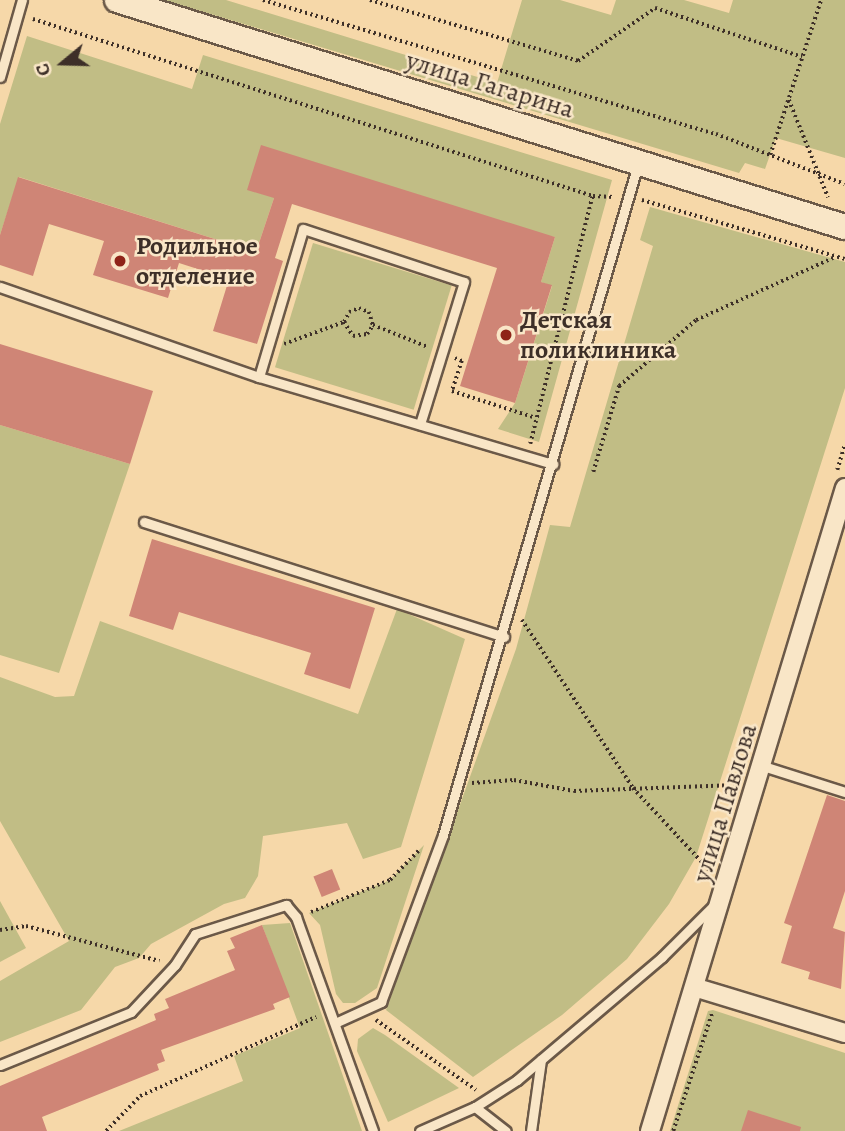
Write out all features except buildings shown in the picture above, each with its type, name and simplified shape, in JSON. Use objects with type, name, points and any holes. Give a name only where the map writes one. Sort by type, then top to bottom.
[{"type":"main road","name":"улица Гагарина","points":[[117,0],[845,227]]},
{"type":"street","name":"улица Павлова","points":[[650,1131],[727,888],[844,497]]},
{"type":"street","points":[[696,988],[845,1033]]},
{"type":"lane","points":[[0,77],[22,0]]},
{"type":"lane","points":[[335,1023],[382,1002],[443,835],[513,607],[638,163]]},
{"type":"lane","points":[[259,377],[303,229],[464,282],[420,424]]},
{"type":"lane","points":[[0,287],[259,377],[553,464]]},
{"type":"lane","points":[[144,522],[504,638]]},
{"type":"lane","points":[[763,766],[845,792]]},
{"type":"lane","points":[[421,1131],[475,1107],[541,1060],[662,957],[727,888]]},
{"type":"lane","points":[[0,1065],[131,1012],[175,965],[195,934],[286,905],[296,917],[373,1131]]},
{"type":"lane","points":[[531,1131],[541,1060]]},
{"type":"lane","points":[[475,1107],[506,1131]]},
{"type":"path","points":[[263,0],[607,100],[770,155],[845,184]]},
{"type":"path","points":[[370,0],[578,61],[655,8],[802,57]]},
{"type":"path","points":[[770,155],[821,0]]},
{"type":"path","points":[[19,14],[593,196],[629,198],[845,259]]},
{"type":"path","points":[[789,98],[815,172],[830,202]]},
{"type":"path","points":[[526,456],[593,196]]},
{"type":"path","points":[[593,472],[619,386],[696,320],[837,256]]},
{"type":"path","points":[[359,308],[369,312],[373,325],[360,337],[347,332],[344,322],[349,312],[359,308]]},
{"type":"path","points":[[267,350],[344,322]]},
{"type":"path","points":[[373,325],[462,361],[452,391],[536,418]]},
{"type":"path","points":[[513,607],[633,788],[727,888]]},
{"type":"path","points":[[459,783],[514,780],[574,790],[745,785]]},
{"type":"path","points":[[296,917],[390,880],[425,845],[443,835]]},
{"type":"path","points":[[0,930],[26,926],[175,965]]},
{"type":"path","points":[[673,1131],[719,993]]},
{"type":"path","points":[[363,1010],[488,1097]]},
{"type":"path","points":[[106,1131],[140,1096],[331,1011]]},
{"type":"shaded area","points":[[164,0],[226,0],[497,83],[522,0],[560,0],[611,15],[616,0],[684,0],[729,13],[733,0],[845,0],[845,158],[776,138],[765,169],[745,163],[739,173]]},
{"type":"shaded area","points":[[27,36],[192,89],[203,55],[612,180],[539,442],[498,429],[515,403],[552,286],[541,282],[555,237],[274,198],[256,252],[19,177],[0,235],[0,124]]},
{"type":"shaded area","points":[[650,207],[845,262],[845,388],[696,857],[669,904],[627,959],[562,1015],[473,1077],[386,1010],[516,649],[550,525],[570,527],[653,246],[640,240]]},
{"type":"shaded area","points":[[313,243],[452,285],[414,410],[275,367]]},
{"type":"shaded area","points":[[0,425],[130,464],[59,673],[0,655]]},
{"type":"shaded area","points":[[397,609],[465,639],[401,847],[363,859],[347,823],[263,836],[258,876],[245,898],[224,904],[151,944],[139,958],[115,967],[81,1010],[0,1042],[0,981],[69,941],[0,821],[0,677],[55,697],[74,696],[100,621],[358,714]]},
{"type":"shaded area","points":[[424,845],[377,988],[355,1003],[343,1003],[336,994],[320,925],[309,913],[390,880]]},
{"type":"shaded area","points":[[0,901],[26,948],[0,962]]},
{"type":"shaded area","points":[[290,923],[362,1131],[119,1131],[243,1081],[234,1056],[300,1028],[262,925]]},
{"type":"shaded area","points":[[713,1010],[845,1053],[845,1131],[670,1131],[708,1011]]},
{"type":"shaded area","points":[[373,1028],[459,1088],[388,1122],[357,1051],[358,1039]]},
{"type":"place","name":"Родильное отделение","points":[[120,261]]},
{"type":"place","name":"Детская поликлиника","points":[[506,335]]}]
